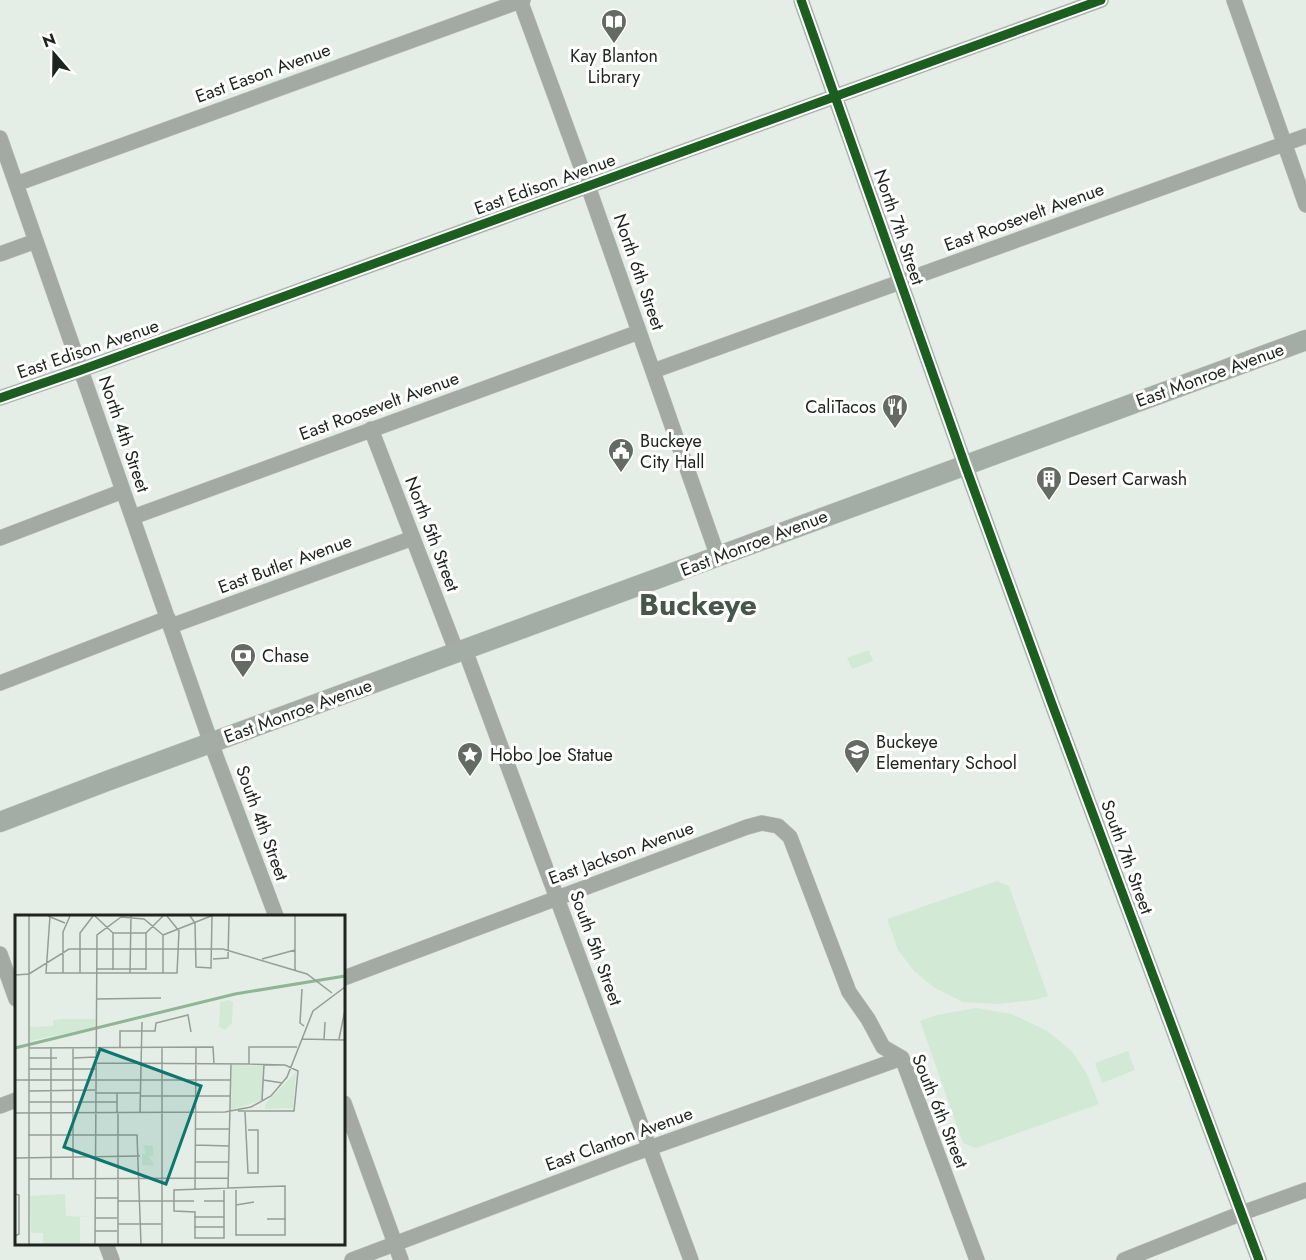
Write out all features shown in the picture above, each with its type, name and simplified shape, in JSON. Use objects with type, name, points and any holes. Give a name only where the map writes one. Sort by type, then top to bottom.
[{"type":"main road","name":"East Monroe Avenue","points":[[0,822],[1306,340]]},
{"type":"street","name":"East Eason Avenue","points":[[16,184],[522,0]]},
{"type":"street","name":"North 6th Street","points":[[522,0],[718,557]]},
{"type":"street","name":"North 7th Street","points":[[801,0],[965,465]]},
{"type":"street","name":"East Edison Avenue","points":[[0,398],[1101,0]]},
{"type":"street","points":[[1234,0],[1306,205]]},
{"type":"street","name":"East Roosevelt Avenue","points":[[653,371],[1306,136]]},
{"type":"street","name":"North 4th Street","points":[[0,138],[211,743]]},
{"type":"street","points":[[0,254],[36,241]]},
{"type":"street","name":"East Roosevelt Avenue","points":[[133,517],[639,332]]},
{"type":"street","name":"North 5th Street","points":[[372,429],[413,538],[461,651]]},
{"type":"street","name":"South 7th Street","points":[[965,465],[1259,1260]]},
{"type":"street","points":[[0,538],[123,491]]},
{"type":"street","name":"East Butler Avenue","points":[[0,683],[413,538]]},
{"type":"street","name":"South 5th Street","points":[[461,651],[557,897],[691,1260]]},
{"type":"street","name":"South 4th Street","points":[[211,743],[276,915]]},
{"type":"street","name":"East Jackson Avenue","points":[[345,978],[747,827],[762,823],[778,826]]},
{"type":"street","name":"South 6th Street","points":[[778,826],[790,837],[849,992],[868,1019],[883,1047],[902,1058],[977,1260]]},
{"type":"street","points":[[0,954],[15,996]]},
{"type":"street","name":"East Clanton Avenue","points":[[352,1260],[650,1148],[902,1058]]},
{"type":"street","points":[[0,1106],[15,1100]]},
{"type":"street","points":[[345,1106],[400,1260]]},
{"type":"street","points":[[1124,1260],[1306,1190]]},
{"type":"street","points":[[106,1245],[112,1260]]},
{"type":"green space","points":[[869,650],[873,661],[852,669],[847,658]]},
{"type":"green space","points":[[997,881],[1009,886],[1048,996],[1035,1000],[998,1004],[963,1002],[935,988],[915,972],[898,950],[887,919]]},
{"type":"green space","points":[[976,1008],[1012,1014],[1047,1031],[1072,1051],[1087,1074],[1099,1104],[976,1148],[963,1143],[920,1021],[937,1015]]},
{"type":"green space","points":[[1128,1051],[1135,1070],[1102,1083],[1095,1063]]},
{"type":"cycle path","points":[[801,0],[965,465],[1259,1260]]},
{"type":"cycle path","points":[[0,398],[1101,0]]},
{"type":"place","name":"Kay Blanton Library","points":[[614,45]]},
{"type":"place","name":"CaliTacos","points":[[895,430]]},
{"type":"place","name":"Buckeye City Hall","points":[[621,474]]},
{"type":"place","name":"Desert Carwash","points":[[1049,502]]},
{"type":"place","name":"Chase","points":[[243,679]]},
{"type":"place","name":"Buckeye Elementary School","points":[[857,775]]},
{"type":"place","name":"Hobo Joe Statue","points":[[470,778]]},
{"type":"district","name":"Buckeye","points":[[698,605]]}]
